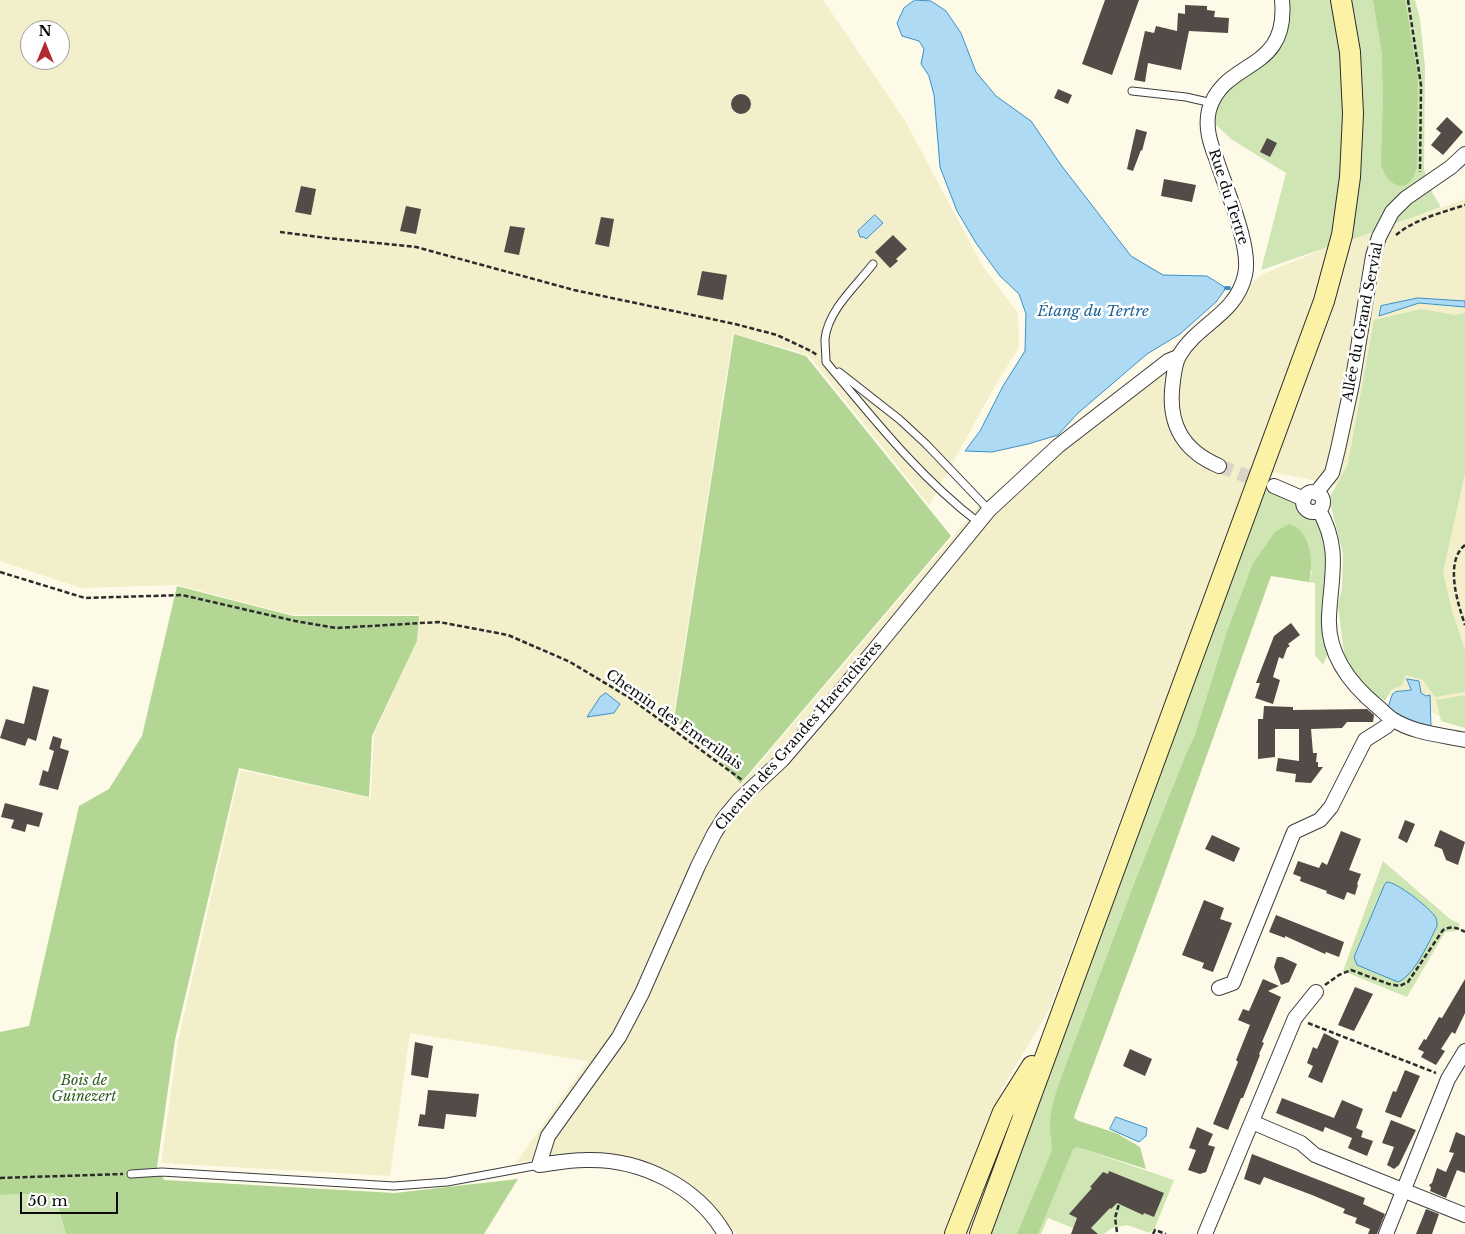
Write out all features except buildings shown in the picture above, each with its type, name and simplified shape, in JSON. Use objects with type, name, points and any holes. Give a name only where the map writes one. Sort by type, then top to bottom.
[{"type":"main road","points":[[980,1234],[1303,361],[1327,291],[1342,235],[1350,177],[1354,114],[1350,52],[1341,0]]},
{"type":"main road","points":[[955,1234],[1003,1112],[1056,1026]]},
{"type":"street","name":"Rue du Tertre","points":[[1219,466],[1209,462],[1185,442],[1174,423],[1171,392],[1178,357],[1186,345],[1234,300],[1242,286],[1246,272],[1247,262],[1244,243],[1208,132],[1209,112],[1216,95],[1228,82],[1264,57],[1274,45],[1283,18],[1282,0]]},
{"type":"street","name":"Allée du Grand Servial","points":[[1310,496],[1332,473],[1352,384],[1373,256],[1379,237],[1392,212],[1406,198],[1451,167],[1465,154]]},
{"type":"street","name":"Chemin des Grandes Harenchères","points":[[539,1165],[548,1136],[619,1038],[642,993],[714,834],[724,818],[739,800],[782,760],[989,510],[1058,446],[1168,361],[1178,357]]},
{"type":"street","points":[[1274,486],[1310,496],[1306,508],[1312,512],[1319,510],[1327,525],[1333,558],[1328,620],[1332,644],[1339,664],[1348,677],[1392,720],[1415,729],[1465,740]]},
{"type":"street","points":[[1220,988],[1233,983],[1294,832],[1320,820],[1331,807],[1365,740],[1388,726],[1392,720]]},
{"type":"street","points":[[1205,1234],[1295,1018],[1316,992]]},
{"type":"street","points":[[1386,1234],[1448,1079],[1465,1051]]},
{"type":"street","points":[[1252,1122],[1301,1143],[1315,1156],[1465,1215]]},
{"type":"street","points":[[539,1165],[585,1160],[606,1161],[629,1165],[656,1174],[682,1188],[705,1205],[725,1234]]},
{"type":"lane","points":[[1132,91],[1186,97],[1212,103]]},
{"type":"lane","points":[[873,264],[837,308],[827,330],[826,362],[902,451],[978,522]]},
{"type":"lane","points":[[826,362],[899,419],[989,510]]},
{"type":"lane","points":[[131,1174],[162,1172],[394,1186],[457,1181],[539,1165]]},
{"type":"path","points":[[1408,0],[1421,85],[1420,173]]},
{"type":"path","points":[[1396,235],[1403,228],[1423,219],[1465,205]]},
{"type":"path","points":[[280,232],[416,247],[574,290],[778,335],[811,350],[826,362]]},
{"type":"path","points":[[1465,545],[1460,549],[1454,577],[1459,606],[1465,625]]},
{"type":"path","name":"Chemin des Emerillais","points":[[0,572],[85,598],[182,595],[295,621],[336,628],[439,622],[508,635],[570,662],[630,698],[753,788]]},
{"type":"path","points":[[1316,992],[1339,975],[1351,970],[1389,984],[1400,986],[1408,982],[1443,930],[1449,927],[1458,928],[1465,932]]},
{"type":"path","points":[[1295,1018],[1435,1072],[1448,1079]]},
{"type":"path","points":[[0,1178],[131,1174]]},
{"type":"path","points":[[1117,1232],[1115,1218],[1119,1204]]},
{"type":"path","points":[[1153,1234],[1155,1230],[1166,1234]]},
{"type":"shaded area","points":[[0,0],[823,0],[904,119],[982,265],[1018,313],[1019,348],[999,379],[929,505],[808,355],[733,333],[673,719],[716,756],[740,786],[979,506],[1263,274],[1331,246],[1465,199],[1465,726],[1371,688],[1348,582],[1336,485],[1252,468],[1049,1010],[1003,1087],[944,1234],[736,1234],[700,1191],[647,1165],[558,1156],[516,1163],[588,1061],[410,1033],[390,1176],[161,1163],[178,1041],[240,770],[371,798],[374,735],[417,641],[419,615],[293,615],[178,585],[81,588],[0,561]]},
{"type":"green space","points":[[1286,0],[1334,0],[1342,52],[1344,151],[1331,246],[1261,270],[1286,173],[1231,139],[1215,124],[1215,106],[1228,88],[1257,68]]},
{"type":"green space","points":[[1350,0],[1415,0],[1420,19],[1425,67],[1424,170],[1433,194],[1441,207],[1348,241]]},
{"type":"green space","points":[[1373,0],[1405,0],[1418,77],[1417,168],[1409,183],[1399,186],[1388,179],[1381,165],[1382,54]]},
{"type":"green space","points":[[1421,309],[1455,315],[1465,313],[1465,473],[1443,572],[1452,611],[1465,650],[1465,692],[1435,697],[1423,680],[1406,675],[1402,685],[1391,690],[1385,701],[1360,683],[1344,654],[1338,605],[1342,588],[1343,554],[1329,499],[1348,464],[1374,320]]},
{"type":"green space","points":[[734,334],[806,356],[951,536],[740,784],[717,756],[674,719]]},
{"type":"green space","points":[[1265,490],[1281,497],[1283,494],[1320,523],[1328,542],[1329,652],[1323,665],[1315,655],[1315,583],[1309,582],[1312,571],[1252,565],[1227,631],[1194,737],[1135,881],[1064,1069],[1054,1100],[1050,1127],[1077,1147],[1174,1180],[1154,1230],[1150,1233],[1127,1225],[1112,1228],[1104,1234],[1088,1234],[1048,1218],[1041,1234],[985,1234]]},
{"type":"green space","points":[[1289,524],[1296,527],[1302,533],[1309,548],[1311,566],[1309,582],[1271,576],[1160,886],[1074,1118],[1116,1133],[1140,1147],[1146,1169],[1077,1147],[1073,1149],[1038,1234],[1017,1234],[1051,1153],[1051,1111],[1064,1069],[1135,881],[1194,737],[1227,631],[1252,565],[1275,532]]},
{"type":"green space","name":"Bois de Guinezert","points":[[177,586],[293,616],[419,616],[417,641],[372,736],[369,797],[239,768],[175,1040],[157,1167],[164,1180],[395,1193],[518,1179],[484,1234],[66,1234],[54,1193],[0,1195],[0,1032],[29,1026],[79,806],[109,789],[142,736]]},
{"type":"green space","points":[[1465,695],[1465,728],[1441,721],[1436,700]]},
{"type":"green space","points":[[1383,861],[1450,919],[1460,924],[1456,931],[1445,932],[1407,997],[1343,971]]},
{"type":"green space","points":[[54,1193],[66,1234],[0,1234],[0,1195]]},
{"type":"water","name":"Étang du Tertre","points":[[915,0],[931,1],[946,11],[961,33],[976,72],[996,96],[1031,121],[1061,165],[1131,256],[1163,275],[1207,276],[1226,288],[1216,302],[1180,334],[1147,354],[1077,414],[1058,435],[992,452],[965,451],[980,431],[1003,386],[1025,351],[1026,314],[1019,294],[1000,276],[976,243],[957,211],[940,167],[934,95],[929,76],[921,64],[924,49],[919,41],[902,36],[897,23],[904,8]]},
{"type":"water","points":[[875,215],[883,223],[866,239],[860,237],[858,231]]},
{"type":"water","points":[[1418,298],[1465,301],[1465,307],[1419,303],[1379,316],[1381,306]]},
{"type":"water","points":[[1407,679],[1419,681],[1421,693],[1426,696],[1430,695],[1431,726],[1408,721],[1388,708],[1391,697],[1395,692],[1411,690]]},
{"type":"water","points":[[606,693],[620,704],[614,713],[587,717],[600,697]]},
{"type":"water","points":[[1387,882],[1398,886],[1419,901],[1436,917],[1437,922],[1437,926],[1415,966],[1404,979],[1398,982],[1357,965],[1354,957]]},
{"type":"water","points":[[1116,1117],[1147,1128],[1146,1136],[1139,1142],[1110,1129]]},
{"type":"tunnel","points":[[1219,466],[1266,483]]}]
